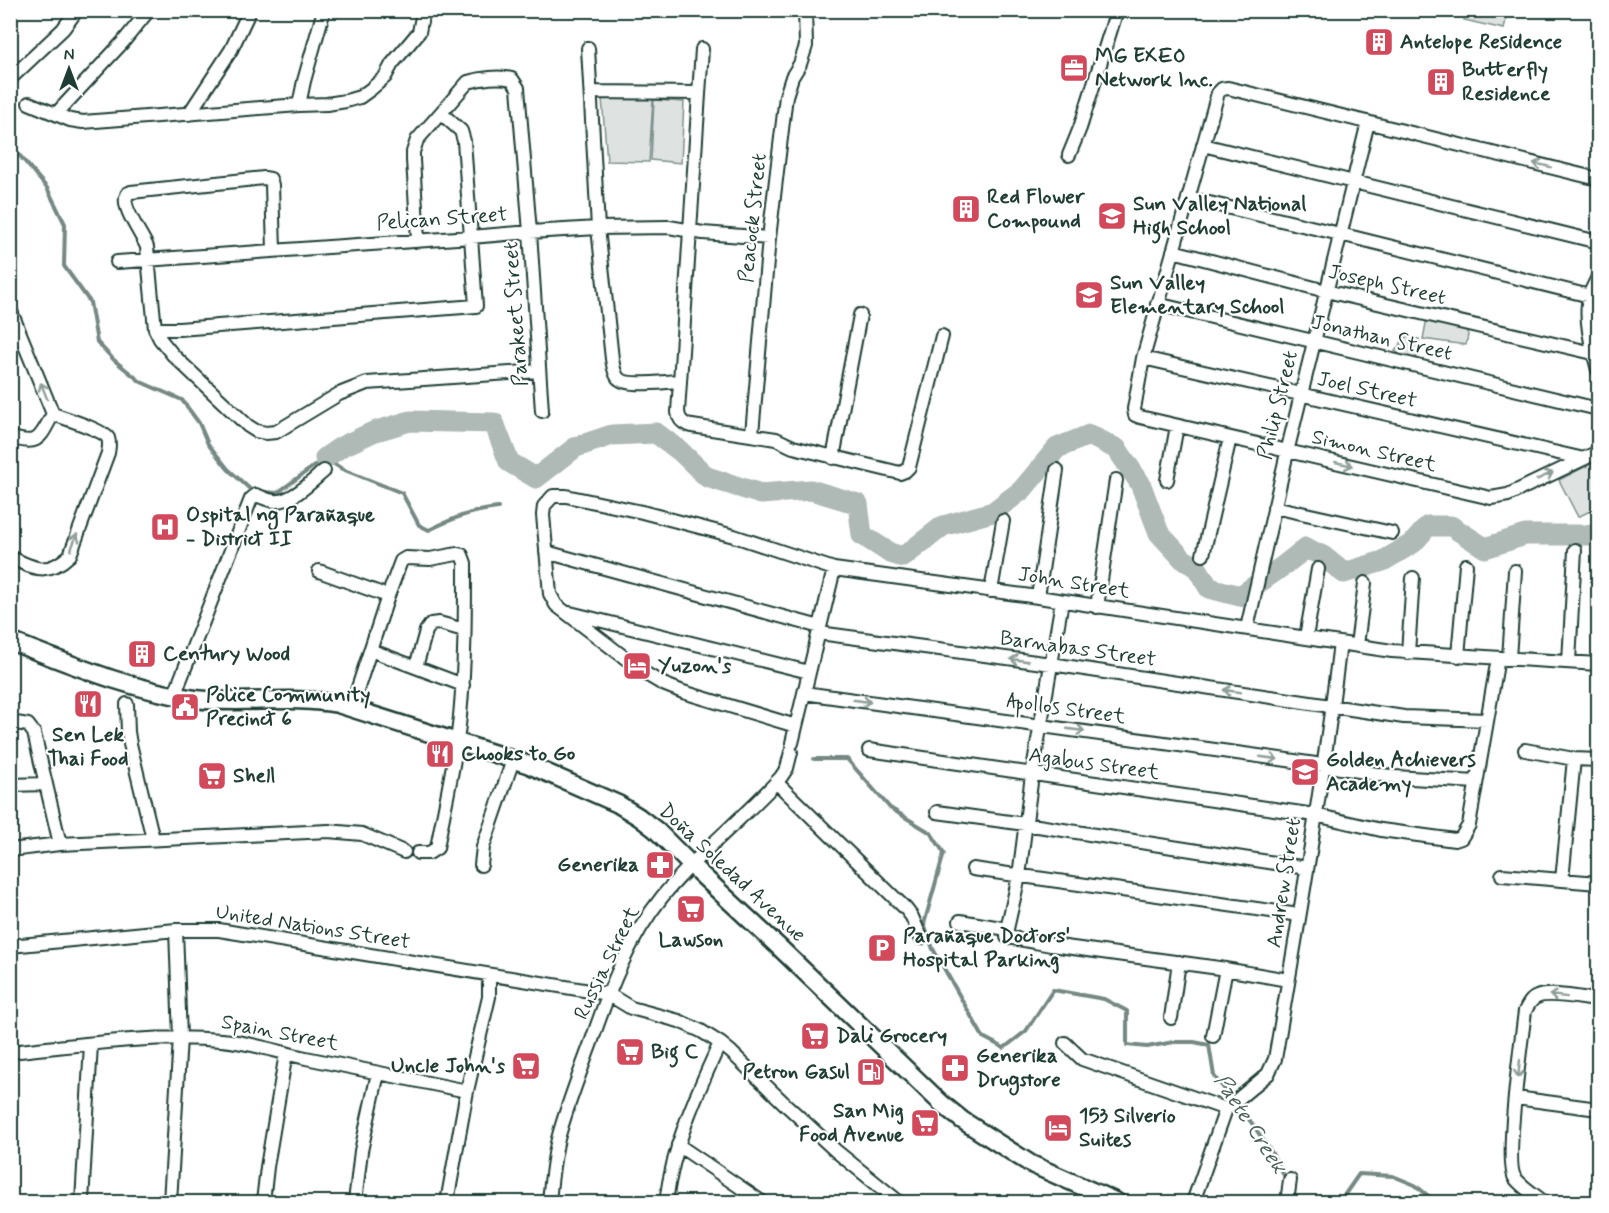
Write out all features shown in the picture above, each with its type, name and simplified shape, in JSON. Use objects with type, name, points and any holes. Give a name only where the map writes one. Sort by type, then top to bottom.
[{"type":"main road","name":"Doña Soledad Avenue","points":[[10,641],[123,682],[174,696],[218,701],[330,703],[513,759],[618,804],[656,830],[941,1103],[962,1120],[1032,1164],[1117,1203]]},
{"type":"street","points":[[10,79],[63,29],[77,10]]},
{"type":"street","points":[[56,114],[123,42],[149,10]]},
{"type":"street","points":[[189,114],[231,50],[250,10]]},
{"type":"street","points":[[299,105],[324,10]]},
{"type":"street","points":[[29,103],[76,122],[83,122],[346,101],[360,97],[385,77],[392,64],[419,32],[422,17],[420,10]]},
{"type":"street","name":"Peacock Street","points":[[752,434],[769,238],[786,96],[806,46],[806,10]]},
{"type":"street","points":[[1069,154],[1080,128],[1117,10]]},
{"type":"street","points":[[588,48],[598,228],[612,359],[618,378],[625,382],[680,381]]},
{"type":"street","points":[[702,49],[678,411],[680,420],[692,426],[776,439],[793,447],[833,458],[900,473],[909,467],[942,336]]},
{"type":"street","name":"Parakeet Street","points":[[418,240],[413,152],[417,140],[468,82],[512,79],[518,88],[542,411]]},
{"type":"street","points":[[1143,358],[1218,93],[1222,89],[1228,88],[1599,179]]},
{"type":"street","points":[[591,92],[699,93]]},
{"type":"street","points":[[154,329],[476,306],[464,141],[460,131],[441,113]]},
{"type":"street","name":"Philip Street","points":[[1247,628],[1287,451],[1368,122]]},
{"type":"street","points":[[1203,145],[1599,242]]},
{"type":"street","points":[[274,250],[270,179],[131,192],[125,198],[128,212],[147,247],[154,329],[173,355],[241,420],[256,431],[276,432],[339,394],[367,382],[539,371]]},
{"type":"street","points":[[1188,198],[1590,296]]},
{"type":"street","name":"Pelican Street","points":[[117,262],[598,228],[669,227],[703,233],[769,238]]},
{"type":"street","name":"Joseph Street","points":[[1173,251],[1326,291],[1593,353]]},
{"type":"street","points":[[1599,276],[1590,296],[1588,322],[1593,353],[1599,370]]},
{"type":"street","name":"Jonathan Street","points":[[1157,304],[1599,409]]},
{"type":"street","points":[[10,309],[53,414],[102,433],[109,440],[108,453],[70,555],[61,563],[43,569],[32,568],[10,557]]},
{"type":"street","points":[[833,458],[860,315]]},
{"type":"street","points":[[10,342],[26,347]]},
{"type":"street","name":"Joel Street","points":[[1143,358],[1584,459]]},
{"type":"street","name":"Simon Street","points":[[1143,358],[1134,408],[1135,415],[1491,498],[1508,495],[1599,452]]},
{"type":"street","points":[[10,437],[24,442],[39,438],[53,414]]},
{"type":"street","points":[[1167,480],[1177,426]]},
{"type":"street","points":[[1203,555],[1230,438]]},
{"type":"street","points":[[1038,597],[1057,470]]},
{"type":"street","points":[[174,696],[251,499],[256,495],[282,501],[295,495],[324,471]]},
{"type":"street","points":[[1097,607],[1116,480]]},
{"type":"street","name":"John Street","points":[[546,552],[544,506],[553,496],[566,496],[642,512],[734,536],[834,569],[1038,597],[1408,653],[1599,664]]},
{"type":"street","points":[[1274,507],[1392,533]]},
{"type":"street","points":[[991,591],[1003,521]]},
{"type":"street","points":[[1569,662],[1575,550]]},
{"type":"street","points":[[546,552],[550,594],[556,604],[646,674],[682,692],[796,726]]},
{"type":"street","name":"Barnabas Street","points":[[546,552],[819,630],[1404,717],[1487,720]]},
{"type":"street","points":[[351,709],[399,563],[409,558],[424,560],[462,555],[465,563],[463,685],[457,742],[437,848],[429,853],[418,853]]},
{"type":"street","points":[[1458,656],[1466,565]]},
{"type":"street","name":"Russia Street","points":[[549,1203],[558,1141],[568,1106],[608,994],[634,940],[662,897],[691,865],[776,782],[787,768],[834,569]]},
{"type":"street","points":[[1306,637],[1318,569]]},
{"type":"street","points":[[319,571],[388,596]]},
{"type":"street","points":[[1476,782],[1487,720],[1503,658],[1515,571]]},
{"type":"street","points":[[1408,653],[1413,578]]},
{"type":"street","points":[[1357,645],[1365,583]]},
{"type":"street","points":[[1007,933],[1019,876],[1032,775],[1062,601]]},
{"type":"street","points":[[563,611],[808,672]]},
{"type":"street","points":[[416,667],[426,631],[431,624],[439,623],[464,630]]},
{"type":"street","name":"Andrew Street","points":[[1231,1105],[1268,1074],[1275,1059],[1307,868],[1340,642]]},
{"type":"street","points":[[370,650],[463,685]]},
{"type":"street","name":"Apollos Street","points":[[804,693],[1395,777],[1476,782]]},
{"type":"street","points":[[127,704],[128,732],[153,839]]},
{"type":"street","points":[[10,722],[28,725],[34,733],[60,844]]},
{"type":"street","name":"Agabus Street","points":[[869,750],[1315,815],[1381,830],[1455,840],[1461,838],[1469,825],[1476,782]]},
{"type":"street","points":[[1525,750],[1574,759],[1599,760]]},
{"type":"street","points":[[481,865],[483,847],[513,759]]},
{"type":"street","points":[[1562,880],[1574,759]]},
{"type":"street","points":[[776,782],[906,909],[921,938]]},
{"type":"street","points":[[10,785],[46,784]]},
{"type":"street","points":[[937,812],[1307,868]]},
{"type":"street","points":[[10,850],[60,844],[328,831],[362,834],[404,852]]},
{"type":"street","points":[[973,868],[1299,915]]},
{"type":"street","points":[[1502,875],[1599,883]]},
{"type":"street","points":[[960,921],[1051,945],[1179,962],[1288,980]]},
{"type":"street","points":[[170,1203],[180,1038],[176,930]]},
{"type":"street","name":"United Nations Street","points":[[10,946],[176,930],[219,930],[608,994]]},
{"type":"street","points":[[1171,1018],[1179,962]]},
{"type":"street","points":[[1213,1036],[1226,969]]},
{"type":"street","points":[[447,1203],[467,1091],[489,997],[489,975]]},
{"type":"street","points":[[608,994],[631,1008],[679,1021],[720,1043],[890,1200]]},
{"type":"street","points":[[1544,1203],[1515,1178],[1512,1170],[1512,1136],[1525,1011],[1536,997],[1547,994],[1599,1000]]},
{"type":"street","name":"Spain Street","points":[[10,1052],[180,1038],[237,1042],[467,1091]]},
{"type":"street","points":[[666,1203],[678,1145],[692,1102],[720,1043]]},
{"type":"street","points":[[1065,1043],[1082,1059],[1231,1105],[1192,1203]]},
{"type":"street","points":[[82,1203],[91,1044]]},
{"type":"street","points":[[263,1203],[286,1053]]},
{"type":"street","points":[[355,1203],[358,1172],[378,1073]]},
{"type":"street","points":[[1516,1098],[1599,1109]]},
{"type":"street","points":[[678,1145],[762,1203]]},
{"type":"street","points":[[1287,1203],[1290,1180]]},
{"type":"shaded area","points":[[1466,11],[1508,11],[1504,29],[1464,20]]},
{"type":"shaded area","points":[[602,98],[653,99],[649,162],[607,161]]},
{"type":"shaded area","points":[[654,100],[684,102],[681,163],[651,160]]},
{"type":"shaded area","points":[[1427,318],[1466,328],[1468,335],[1466,345],[1423,339]]},
{"type":"shaded area","points":[[1406,336],[1419,339],[1418,356],[1413,359],[1406,359],[1395,351]]},
{"type":"shaded area","points":[[1598,460],[1598,507],[1578,517],[1559,480]]},
{"type":"waterway","name":"Paete Creek","points":[[10,144],[47,188],[65,224],[64,266],[90,302],[97,342],[114,360],[141,382],[182,400],[199,423],[208,444],[228,469],[252,491],[277,493],[325,458],[342,469],[402,493],[419,525],[429,530],[462,516],[498,508]]},
{"type":"waterway","name":"Paete Creek","points":[[325,458],[341,447],[373,432],[410,421],[494,423],[509,462],[536,478],[576,447],[612,435],[656,433],[680,451],[707,477],[761,494],[811,490],[858,504],[862,535],[890,553],[903,557],[943,526],[993,512],[1022,490],[1057,448],[1089,435],[1117,449],[1140,483],[1159,533],[1183,559],[1197,568],[1209,588],[1240,596],[1306,548],[1323,556],[1344,573],[1383,561],[1413,543],[1428,526],[1451,526],[1485,548],[1525,535],[1598,535]]},
{"type":"waterway","name":"Paete Creek","points":[[814,759],[847,759],[890,808],[931,833],[944,853],[924,924],[933,949],[983,1037],[1004,1048],[1026,1031],[1053,990],[1104,999],[1127,1011],[1127,1045],[1147,1047],[1174,1042],[1209,1045],[1214,1076],[1251,1122],[1286,1179]]},
{"type":"waterway","name":"Paete Creek","points":[[1334,1202],[1343,1197],[1359,1174],[1393,1176],[1415,1185],[1436,1202]]},
{"type":"waterway","name":"Paete Creek","points":[[1291,1201],[1302,1202]]},
{"type":"place","name":"Antelope Residence","points":[[1379,42]]},
{"type":"place","name":"MG EXEO Network Inc.","points":[[1074,68]]},
{"type":"place","name":"Butterfly Residence","points":[[1441,82]]},
{"type":"place","name":"Red Flower Compound","points":[[966,209]]},
{"type":"place","name":"Sun Valley National High School","points":[[1112,216]]},
{"type":"place","name":"Sun Valley Elementary School","points":[[1089,295]]},
{"type":"place","name":"Ospital ng Parañaque - District II","points":[[165,527]]},
{"type":"place","name":"Century Wood","points":[[142,654]]},
{"type":"place","name":"Yuzon's","points":[[637,666]]},
{"type":"place","name":"Sen Lek Thai Food","points":[[88,704]]},
{"type":"place","name":"Police Community Precinct 6","points":[[185,707]]},
{"type":"place","name":"Chooks to Go","points":[[440,754]]},
{"type":"place","name":"Golden Achievers Academy","points":[[1305,772]]},
{"type":"place","name":"Shell","points":[[212,776]]},
{"type":"place","name":"Generika","points":[[660,865]]},
{"type":"place","name":"Lawson","points":[[691,909]]},
{"type":"place","name":"Parañaque Doctors' Hospital Parking","points":[[882,948]]},
{"type":"place","name":"Dali Grocery","points":[[815,1036]]},
{"type":"place","name":"Big C","points":[[630,1052]]},
{"type":"place","name":"Uncle John's","points":[[526,1066]]},
{"type":"place","name":"Generika Drugstore","points":[[955,1068]]},
{"type":"place","name":"Petron Gasul","points":[[871,1072]]},
{"type":"place","name":"San Mig Food Avenue","points":[[925,1123]]},
{"type":"place","name":"153 Silverio Suites","points":[[1058,1128]]}]
